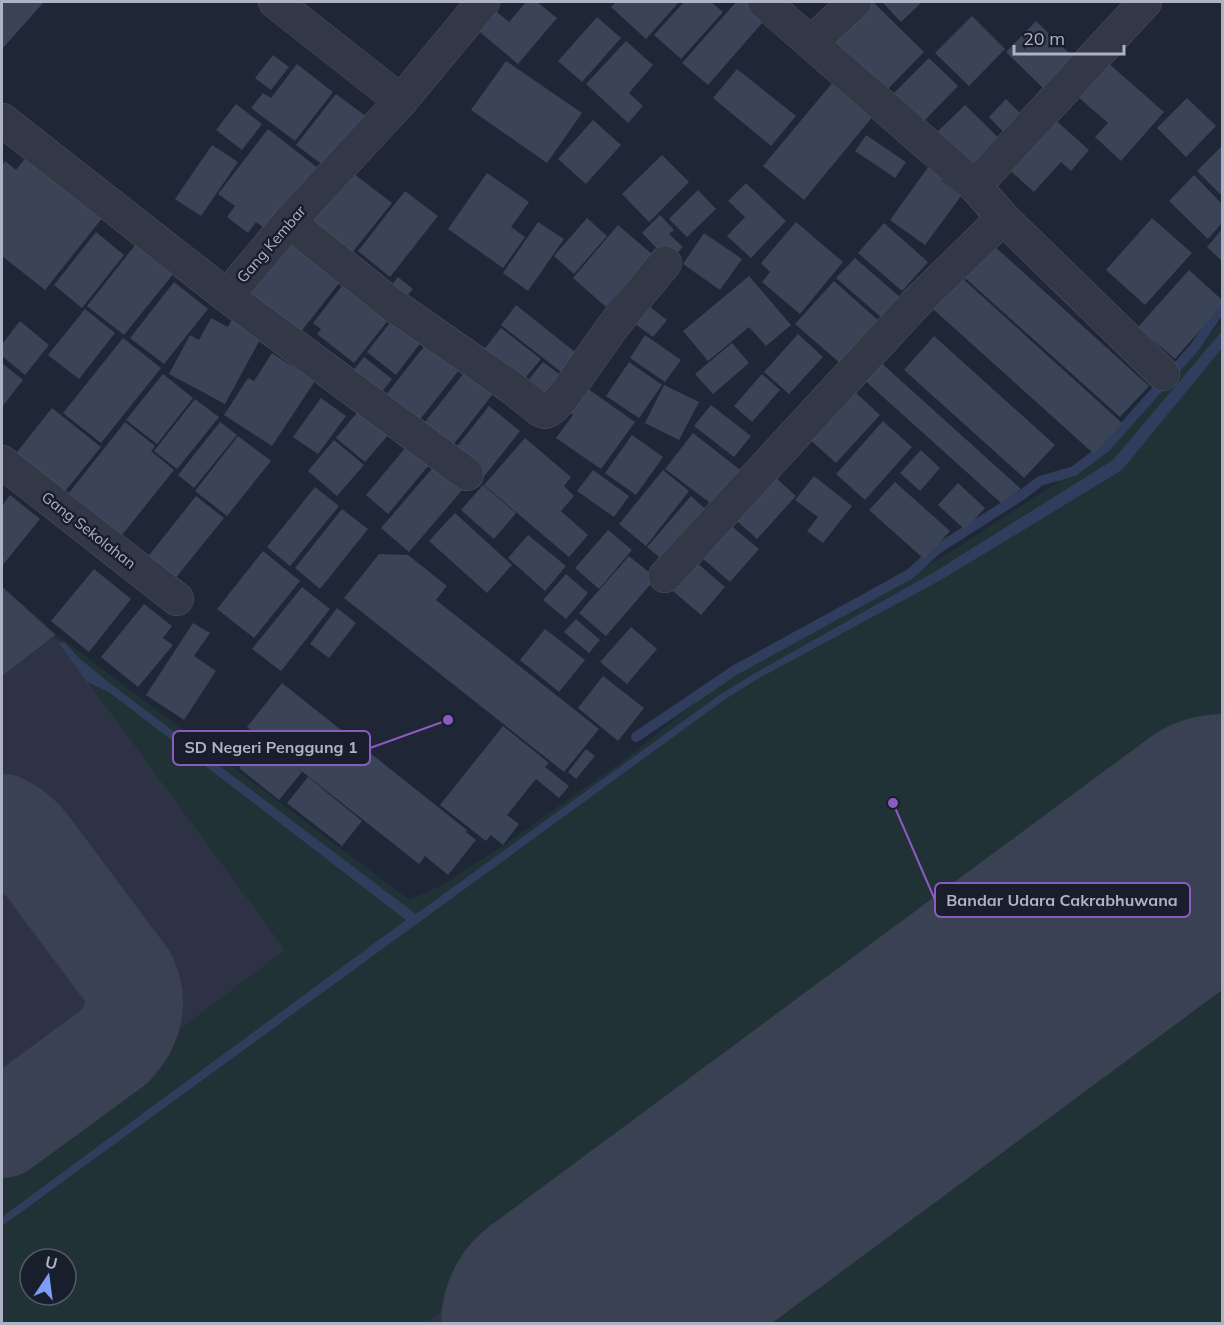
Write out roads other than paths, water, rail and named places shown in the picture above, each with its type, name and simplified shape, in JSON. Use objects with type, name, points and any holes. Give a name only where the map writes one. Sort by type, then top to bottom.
[{"type":"street","points":[[275,2],[401,101]]},
{"type":"street","name":"Gang Kembar","points":[[2,120],[227,296],[289,222],[401,101],[483,2]]},
{"type":"street","points":[[764,2],[975,186],[1003,218],[1163,374]]},
{"type":"street","points":[[812,42],[855,2]]},
{"type":"street","points":[[975,186],[1145,2]]},
{"type":"street","points":[[665,576],[915,304],[1003,218]]},
{"type":"street","points":[[289,222],[390,303],[545,412],[550,410],[562,397],[614,325],[665,263]]},
{"type":"street","points":[[227,296],[467,474]]},
{"type":"street","name":"Gang Sekolahan","points":[[2,462],[177,599]]},
{"type":"water","points":[[1222,331],[1222,348],[1122,470],[941,580],[759,678],[724,700],[2,1226],[2,1217],[406,920],[109,692],[87,682],[58,642],[65,643],[80,659],[112,685],[416,914],[718,696],[936,571],[1113,460]]},
{"type":"waterway","points":[[636,737],[735,670],[910,574],[936,550],[1040,481],[1074,471],[1106,447],[1194,348],[1222,307]]},
{"type":"place","name":"SD Negeri Penggung 1","points":[[448,720]]},
{"type":"place","name":"Bandar Udara Cakrabhuwana","points":[[893,803]]}]
